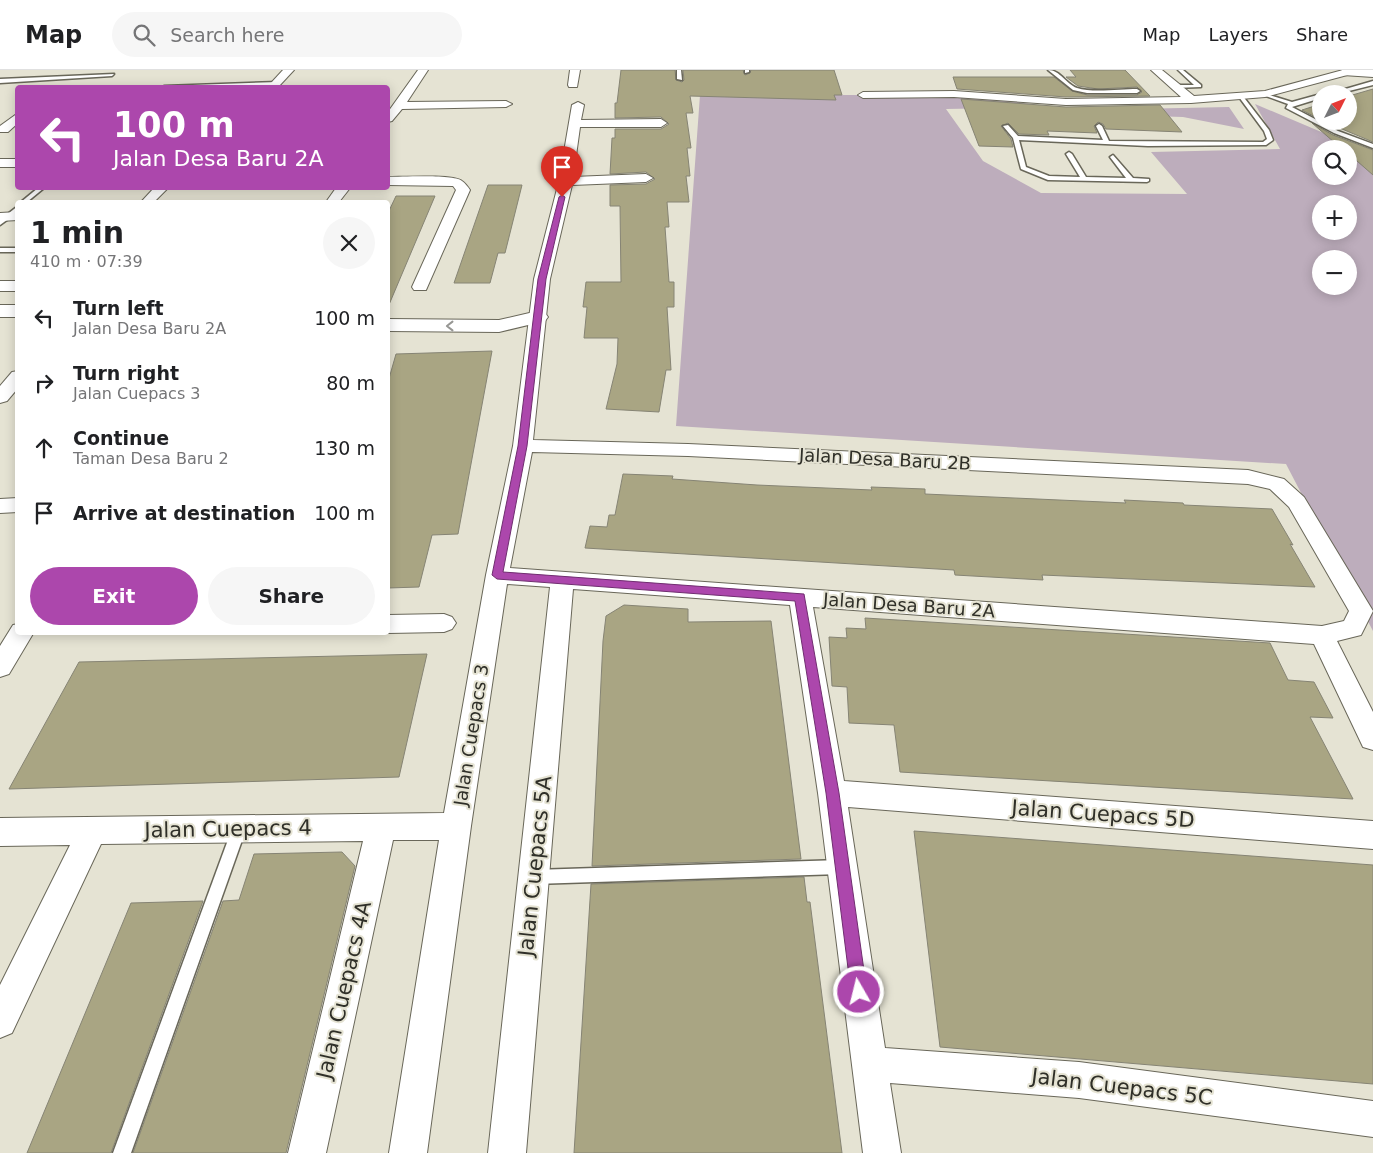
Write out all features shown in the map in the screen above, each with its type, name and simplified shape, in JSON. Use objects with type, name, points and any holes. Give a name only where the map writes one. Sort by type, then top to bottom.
[{"type":"street","points":[[276,83],[288,70]]},
{"type":"street","points":[[390,117],[423,70]]},
{"type":"street","points":[[573,85],[575,70]]},
{"type":"street","points":[[1156,70],[1191,100]]},
{"type":"street","points":[[863,95],[954,94],[1066,102],[1191,100],[1265,94],[1349,71],[1373,73]]},
{"type":"street","points":[[399,106],[506,104]]},
{"type":"street","name":"Jalan Cuepacs 3","points":[[408,1153],[456,826],[497,575],[523,446],[542,279],[566,180],[578,105]]},
{"type":"street","points":[[4,129],[15,112]]},
{"type":"street","points":[[576,124],[661,123]]},
{"type":"street","points":[[0,163],[15,163]]},
{"type":"street","points":[[566,180],[646,178]]},
{"type":"street","points":[[390,181],[442,181],[457,183],[463,190],[420,287]]},
{"type":"street","points":[[149,200],[159,190]]},
{"type":"street","points":[[334,200],[341,190]]},
{"type":"street","points":[[0,286],[15,286]]},
{"type":"street","points":[[390,309],[501,309],[538,317]]},
{"type":"street","points":[[0,311],[15,311]]},
{"type":"street","points":[[390,325],[499,326],[538,317]]},
{"type":"street","points":[[0,324],[15,324]]},
{"type":"street","points":[[0,397],[15,380]]},
{"type":"street","name":"Jalan Desa Baru 2B","points":[[523,446],[688,450],[1248,477],[1277,484],[1297,502],[1361,611],[1352,628],[1322,635]]},
{"type":"street","points":[[0,506],[15,505]]},
{"type":"street","name":"Jalan Desa Baru 2A","points":[[497,575],[1322,635]]},
{"type":"street","name":"Jalan Cuepacs 5A","points":[[507,1153],[562,580]]},
{"type":"street","points":[[800,597],[832,793],[882,1153]]},
{"type":"street","points":[[390,624],[444,623]]},
{"type":"street","points":[[0,668],[20,635]]},
{"type":"street","points":[[1322,635],[1373,739]]},
{"type":"street","name":"Jalan Cuepacs 5D","points":[[832,793],[1373,835]]},
{"type":"street","name":"Jalan Cuepacs 4","points":[[0,832],[456,826]]},
{"type":"street","name":"Jalan Cuepacs 4A","points":[[306,1153],[381,827]]},
{"type":"street","points":[[0,1021],[92,831]]},
{"type":"street","name":"Jalan Cuepacs 5C","points":[[870,1064],[1079,1080],[1373,1119]]},
{"type":"lane","points":[[66,71],[76,70],[77,72],[72,78]]},
{"type":"lane","points":[[680,70],[680,80]]},
{"type":"lane","points":[[1050,70],[1075,89],[1086,91],[1137,91]]},
{"type":"lane","points":[[1176,87],[1200,86],[1180,70]]},
{"type":"lane","points":[[1,81],[9,75],[15,74]]},
{"type":"lane","points":[[1,81],[112,76]]},
{"type":"lane","points":[[231,85],[276,83]]},
{"type":"lane","points":[[1358,87],[1373,83]]},
{"type":"lane","points":[[1265,94],[1292,104]]},
{"type":"lane","points":[[1016,138],[1107,142],[1264,144],[1270,140],[1266,131],[1242,97]]},
{"type":"lane","points":[[1312,98],[1292,104],[1288,108],[1336,132],[1373,146]]},
{"type":"lane","points":[[1006,126],[1016,138],[1023,168],[1048,178],[1147,180]]},
{"type":"lane","points":[[1098,126],[1107,142]]},
{"type":"lane","points":[[1069,154],[1084,179]]},
{"type":"lane","points":[[1113,157],[1131,180]]},
{"type":"lane","points":[[26,200],[39,190]]},
{"type":"lane","points":[[0,250],[15,250]]},
{"type":"lane","points":[[122,1153],[238,829]]},
{"type":"lane","points":[[534,877],[841,867]]},
{"type":"shaded area","points":[[700,95],[975,95],[1047,107],[1133,109],[1229,107],[1244,129],[1183,117],[1001,108],[946,109],[983,161],[1041,193],[1187,194],[1151,152],[1280,149],[1255,104],[1312,128],[1312,130],[1317,130],[1340,140],[1312,140],[1312,185],[1357,185],[1357,149],[1373,162],[1373,631],[1286,464],[676,426]]},
{"type":"building","points":[[621,70],[675,70],[676,80],[682,82],[684,80],[683,70],[743,70],[745,75],[750,73],[751,70],[834,70],[842,95],[834,95],[836,100],[690,96],[693,113],[686,113],[691,148],[687,148],[690,176],[686,176],[689,202],[667,202],[669,227],[665,227],[669,282],[674,282],[674,307],[667,307],[671,370],[666,370],[659,412],[606,409],[617,364],[618,338],[584,338],[587,307],[583,307],[586,282],[621,282],[620,206],[610,206],[610,185],[646,184],[655,179],[646,172],[610,174],[612,138],[615,138],[615,129],[661,129],[669,124],[661,117],[615,118],[615,103],[617,103]]},
{"type":"building","points":[[1070,70],[1125,70],[1150,96],[1066,97],[957,89],[953,77],[1054,77],[1072,91],[1087,95],[1137,95],[1142,92],[1137,87],[1098,89],[1078,86],[1066,77],[1076,77]]},
{"type":"building","points":[[1373,89],[1373,142],[1344,130],[1358,130],[1358,93]]},
{"type":"building","points":[[961,99],[1066,107],[1160,105],[1182,132],[1106,129],[1103,124],[1098,122],[1094,126],[1097,133],[1047,131],[1049,135],[1019,134],[1008,123],[1001,126],[1011,139],[1013,147],[979,146]]},
{"type":"building","points":[[1312,107],[1312,115],[1302,110]]},
{"type":"building","points":[[1320,130],[1346,140],[1332,140]]},
{"type":"building","points":[[1357,144],[1373,150],[1373,175],[1357,161]]},
{"type":"building","points":[[488,185],[522,185],[505,253],[498,253],[490,283],[454,283]]},
{"type":"building","points":[[396,196],[435,196],[390,302],[390,209]]},
{"type":"building","points":[[492,351],[458,534],[432,535],[419,587],[390,588],[390,375],[396,354]]},
{"type":"building","points":[[623,474],[673,476],[672,479],[757,485],[872,490],[871,487],[925,489],[925,494],[1126,503],[1124,500],[1272,509],[1315,587],[1042,575],[1043,580],[955,575],[954,570],[585,548],[590,526],[607,527],[609,515],[615,515]]},
{"type":"building","points":[[624,605],[688,609],[688,622],[771,621],[801,859],[592,866],[603,641],[606,616]]},
{"type":"building","points":[[865,618],[1270,643],[1288,680],[1314,682],[1333,718],[1310,717],[1353,799],[900,772],[894,725],[849,723],[847,687],[832,686],[829,637],[847,638],[846,628],[866,629]]},
{"type":"building","points":[[427,654],[399,777],[9,789],[79,662]]},
{"type":"building","points":[[914,831],[1373,865],[1373,1084],[940,1047]]},
{"type":"building","points":[[342,852],[355,866],[286,1153],[133,1153],[223,901],[239,900],[254,854]]},
{"type":"building","points":[[804,877],[807,902],[810,902],[842,1153],[574,1153],[591,884]]},
{"type":"building","points":[[203,901],[111,1153],[27,1153],[131,903]]},
{"type":"route","points":[[562,197],[542,279],[523,446],[497,575],[800,597],[832,793],[859,992]]}]
